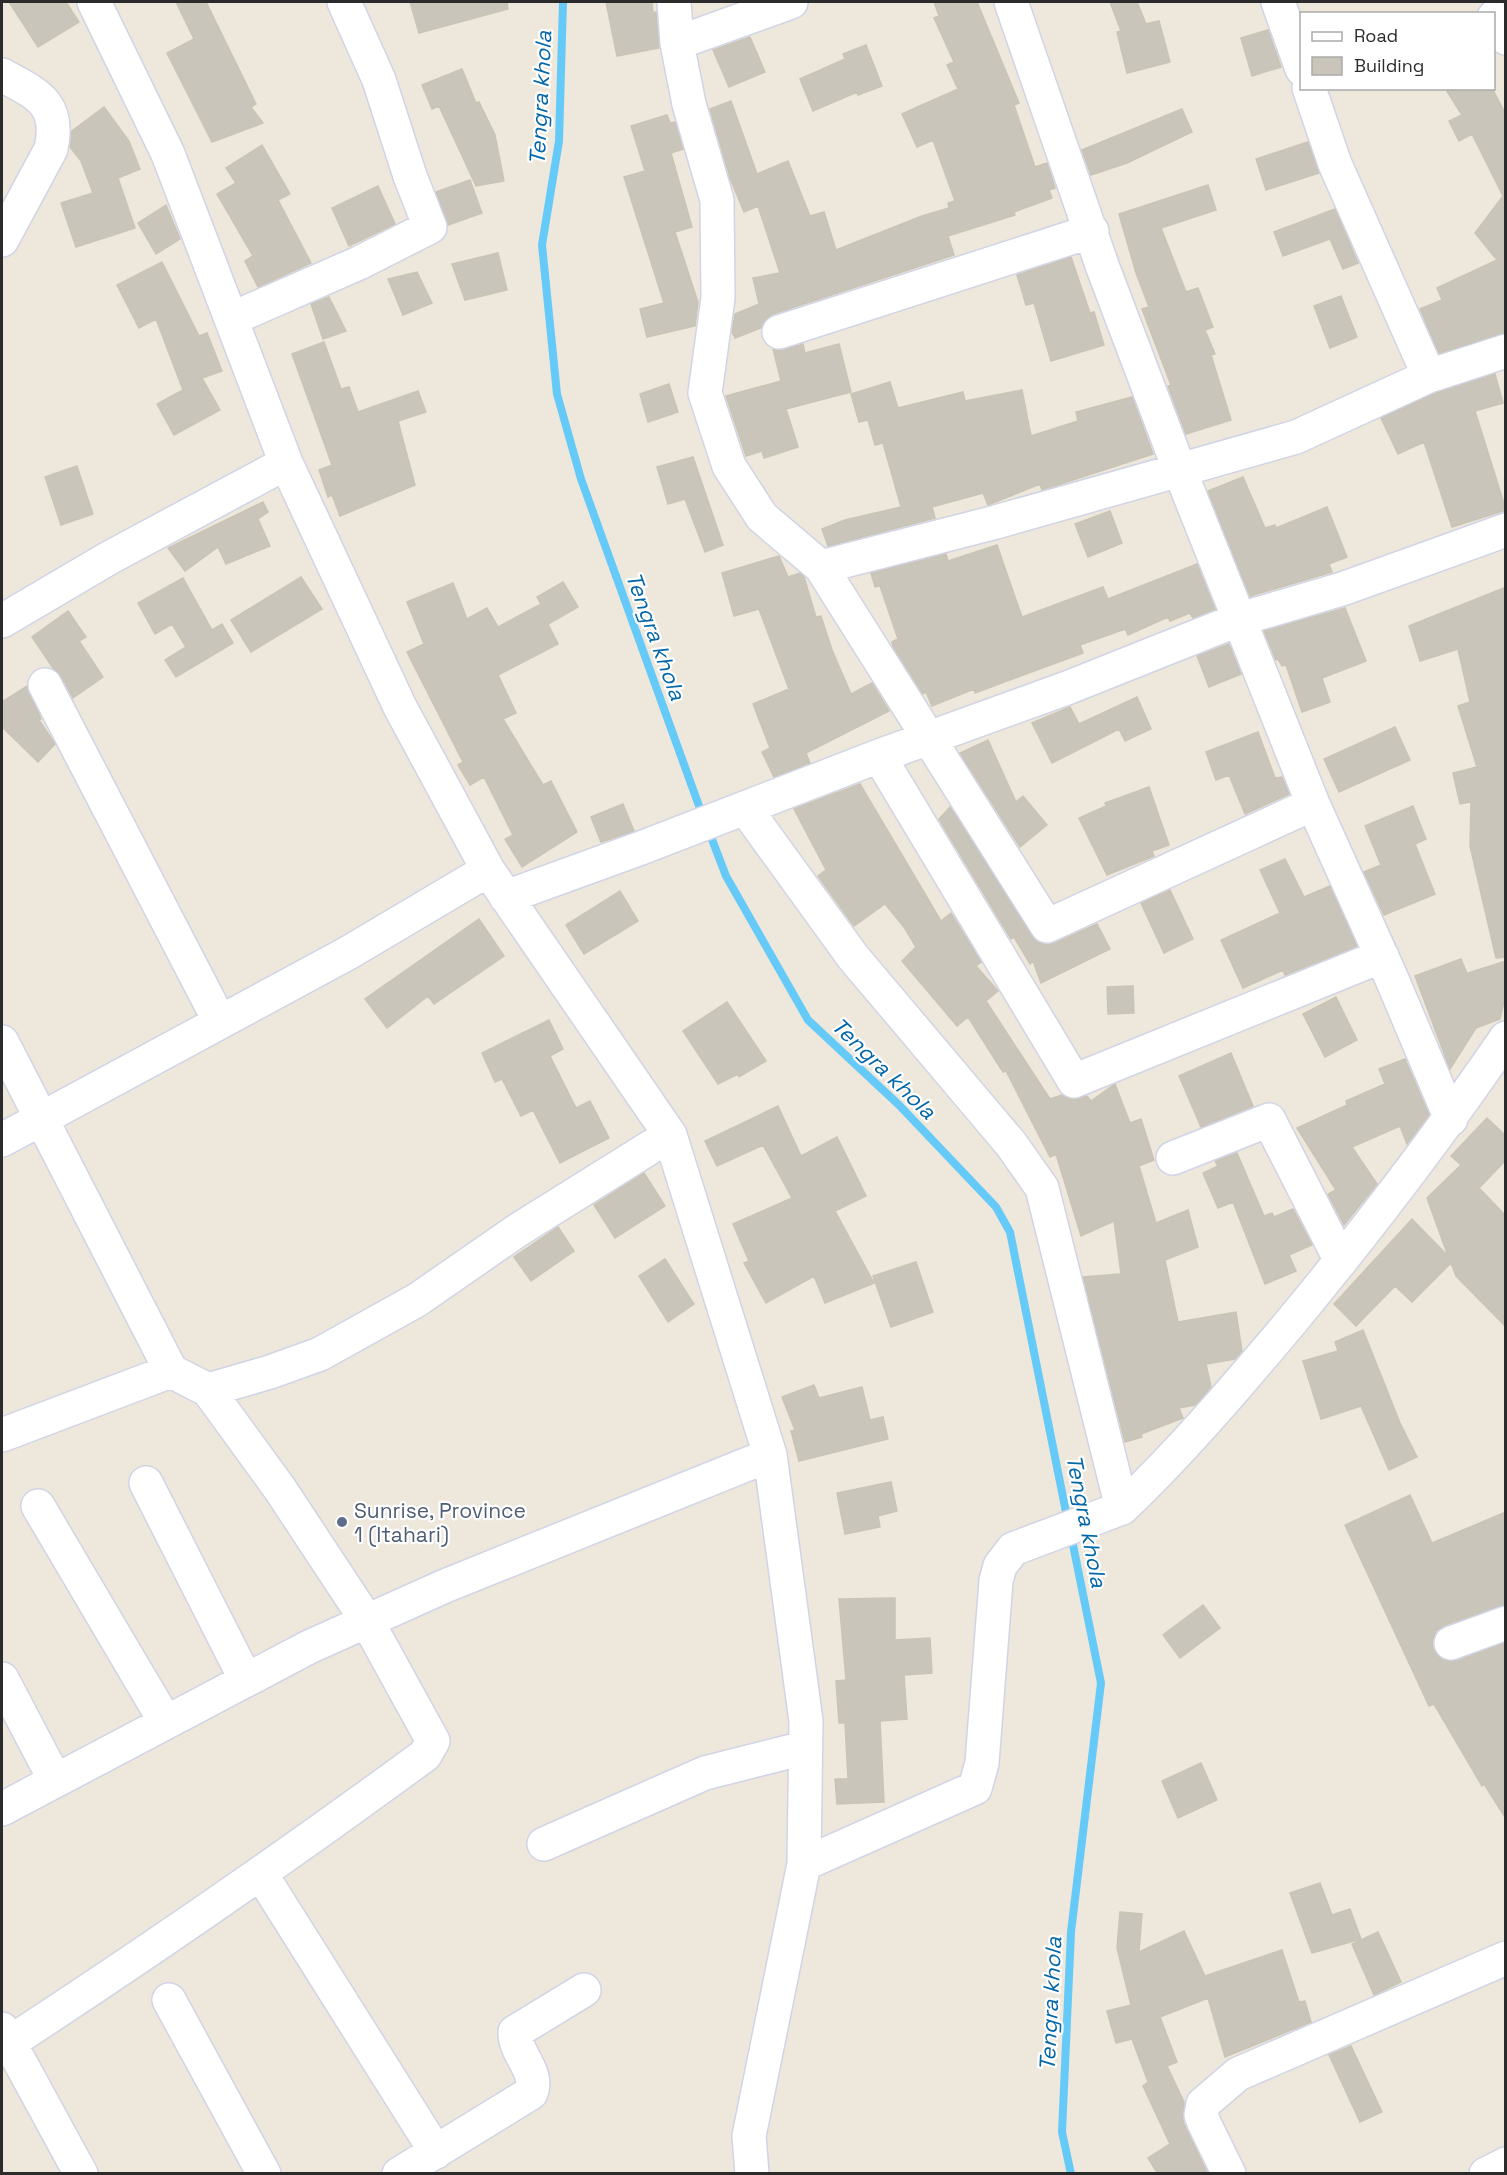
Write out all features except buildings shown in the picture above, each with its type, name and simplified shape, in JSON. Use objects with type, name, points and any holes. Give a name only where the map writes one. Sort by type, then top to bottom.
[{"type":"street","points":[[94,2],[168,154],[286,464],[400,707],[488,870],[670,1135],[770,1455],[806,1721],[804,1864],[749,2136],[752,2174]]},
{"type":"street","points":[[231,319],[359,263],[430,227],[410,176],[379,81],[344,2]]},
{"type":"street","points":[[674,2],[677,43],[689,104],[717,200],[718,298],[705,393],[729,465],[762,517],[821,567],[864,637],[931,737],[1047,926],[1312,804]]},
{"type":"street","points":[[677,43],[791,2]]},
{"type":"street","points":[[1011,2],[1103,268],[1180,471],[1312,804],[1382,956],[1451,1119]]},
{"type":"street","points":[[1278,2],[1300,63]]},
{"type":"street","points":[[1495,19],[1506,38]]},
{"type":"street","points":[[2,75],[36,93],[47,103],[55,133],[51,149],[2,240]]},
{"type":"street","points":[[1309,90],[1335,164],[1429,376]]},
{"type":"street","points":[[779,332],[1092,231]]},
{"type":"street","points":[[821,567],[1180,471],[1296,437],[1429,376],[1506,351]]},
{"type":"street","points":[[2,621],[109,558],[286,464]]},
{"type":"street","points":[[506,897],[641,848],[879,756],[1067,688],[1240,619],[1342,589],[1506,530]]},
{"type":"street","points":[[45,685],[220,1022]]},
{"type":"street","points":[[879,756],[1074,1081],[1382,956]]},
{"type":"street","points":[[745,808],[853,957],[1011,1144],[1042,1188],[1111,1512]]},
{"type":"street","points":[[2,1140],[348,953],[488,870]]},
{"type":"street","points":[[804,1864],[975,1788],[982,1763],[996,1581],[1000,1566],[1013,1550],[1111,1512],[1169,1464],[1341,1261],[1451,1119],[1506,1038]]},
{"type":"street","points":[[2,1042],[171,1371],[208,1390],[280,1489],[367,1622],[433,1741],[425,1755],[176,1934],[5,2036],[81,2174]]},
{"type":"street","points":[[1173,1158],[1269,1120],[1341,1261]]},
{"type":"street","points":[[208,1390],[270,1372],[330,1348],[417,1300],[518,1230],[670,1135]]},
{"type":"street","points":[[2,1435],[171,1371]]},
{"type":"street","points":[[2,1809],[246,1680],[445,1586],[770,1455]]},
{"type":"street","points":[[146,1483],[246,1680]]},
{"type":"street","points":[[38,1506],[165,1721]]},
{"type":"street","points":[[1451,1644],[1506,1623]]},
{"type":"street","points":[[2,1679],[55,1780]]},
{"type":"street","points":[[543,1844],[705,1773],[804,1748]]},
{"type":"street","points":[[261,1874],[436,2152]]},
{"type":"street","points":[[1229,2174],[1201,2115],[1203,2104],[1238,2074],[1506,1959]]},
{"type":"street","points":[[399,2174],[531,2093],[534,2085],[515,2042],[515,2032],[584,1990]]},
{"type":"street","points":[[170,2000],[264,2174]]},
{"type":"street","points":[[1486,2174],[1506,2164]]},
{"type":"waterway","name":"Tengra khola","points":[[563,2],[559,141],[542,245],[557,394],[581,479],[703,817]]},
{"type":"waterway","name":"Tengra khola","points":[[708,829],[726,876],[808,1020],[899,1105],[996,1207],[1010,1232],[1068,1522]]},
{"type":"waterway","name":"Tengra khola","points":[[1071,1535],[1101,1683],[1071,1932],[1062,2132],[1071,2174]]},
{"type":"place","name":"Sunrise, Province 1 (Itahari)","points":[[342,1522]]}]
